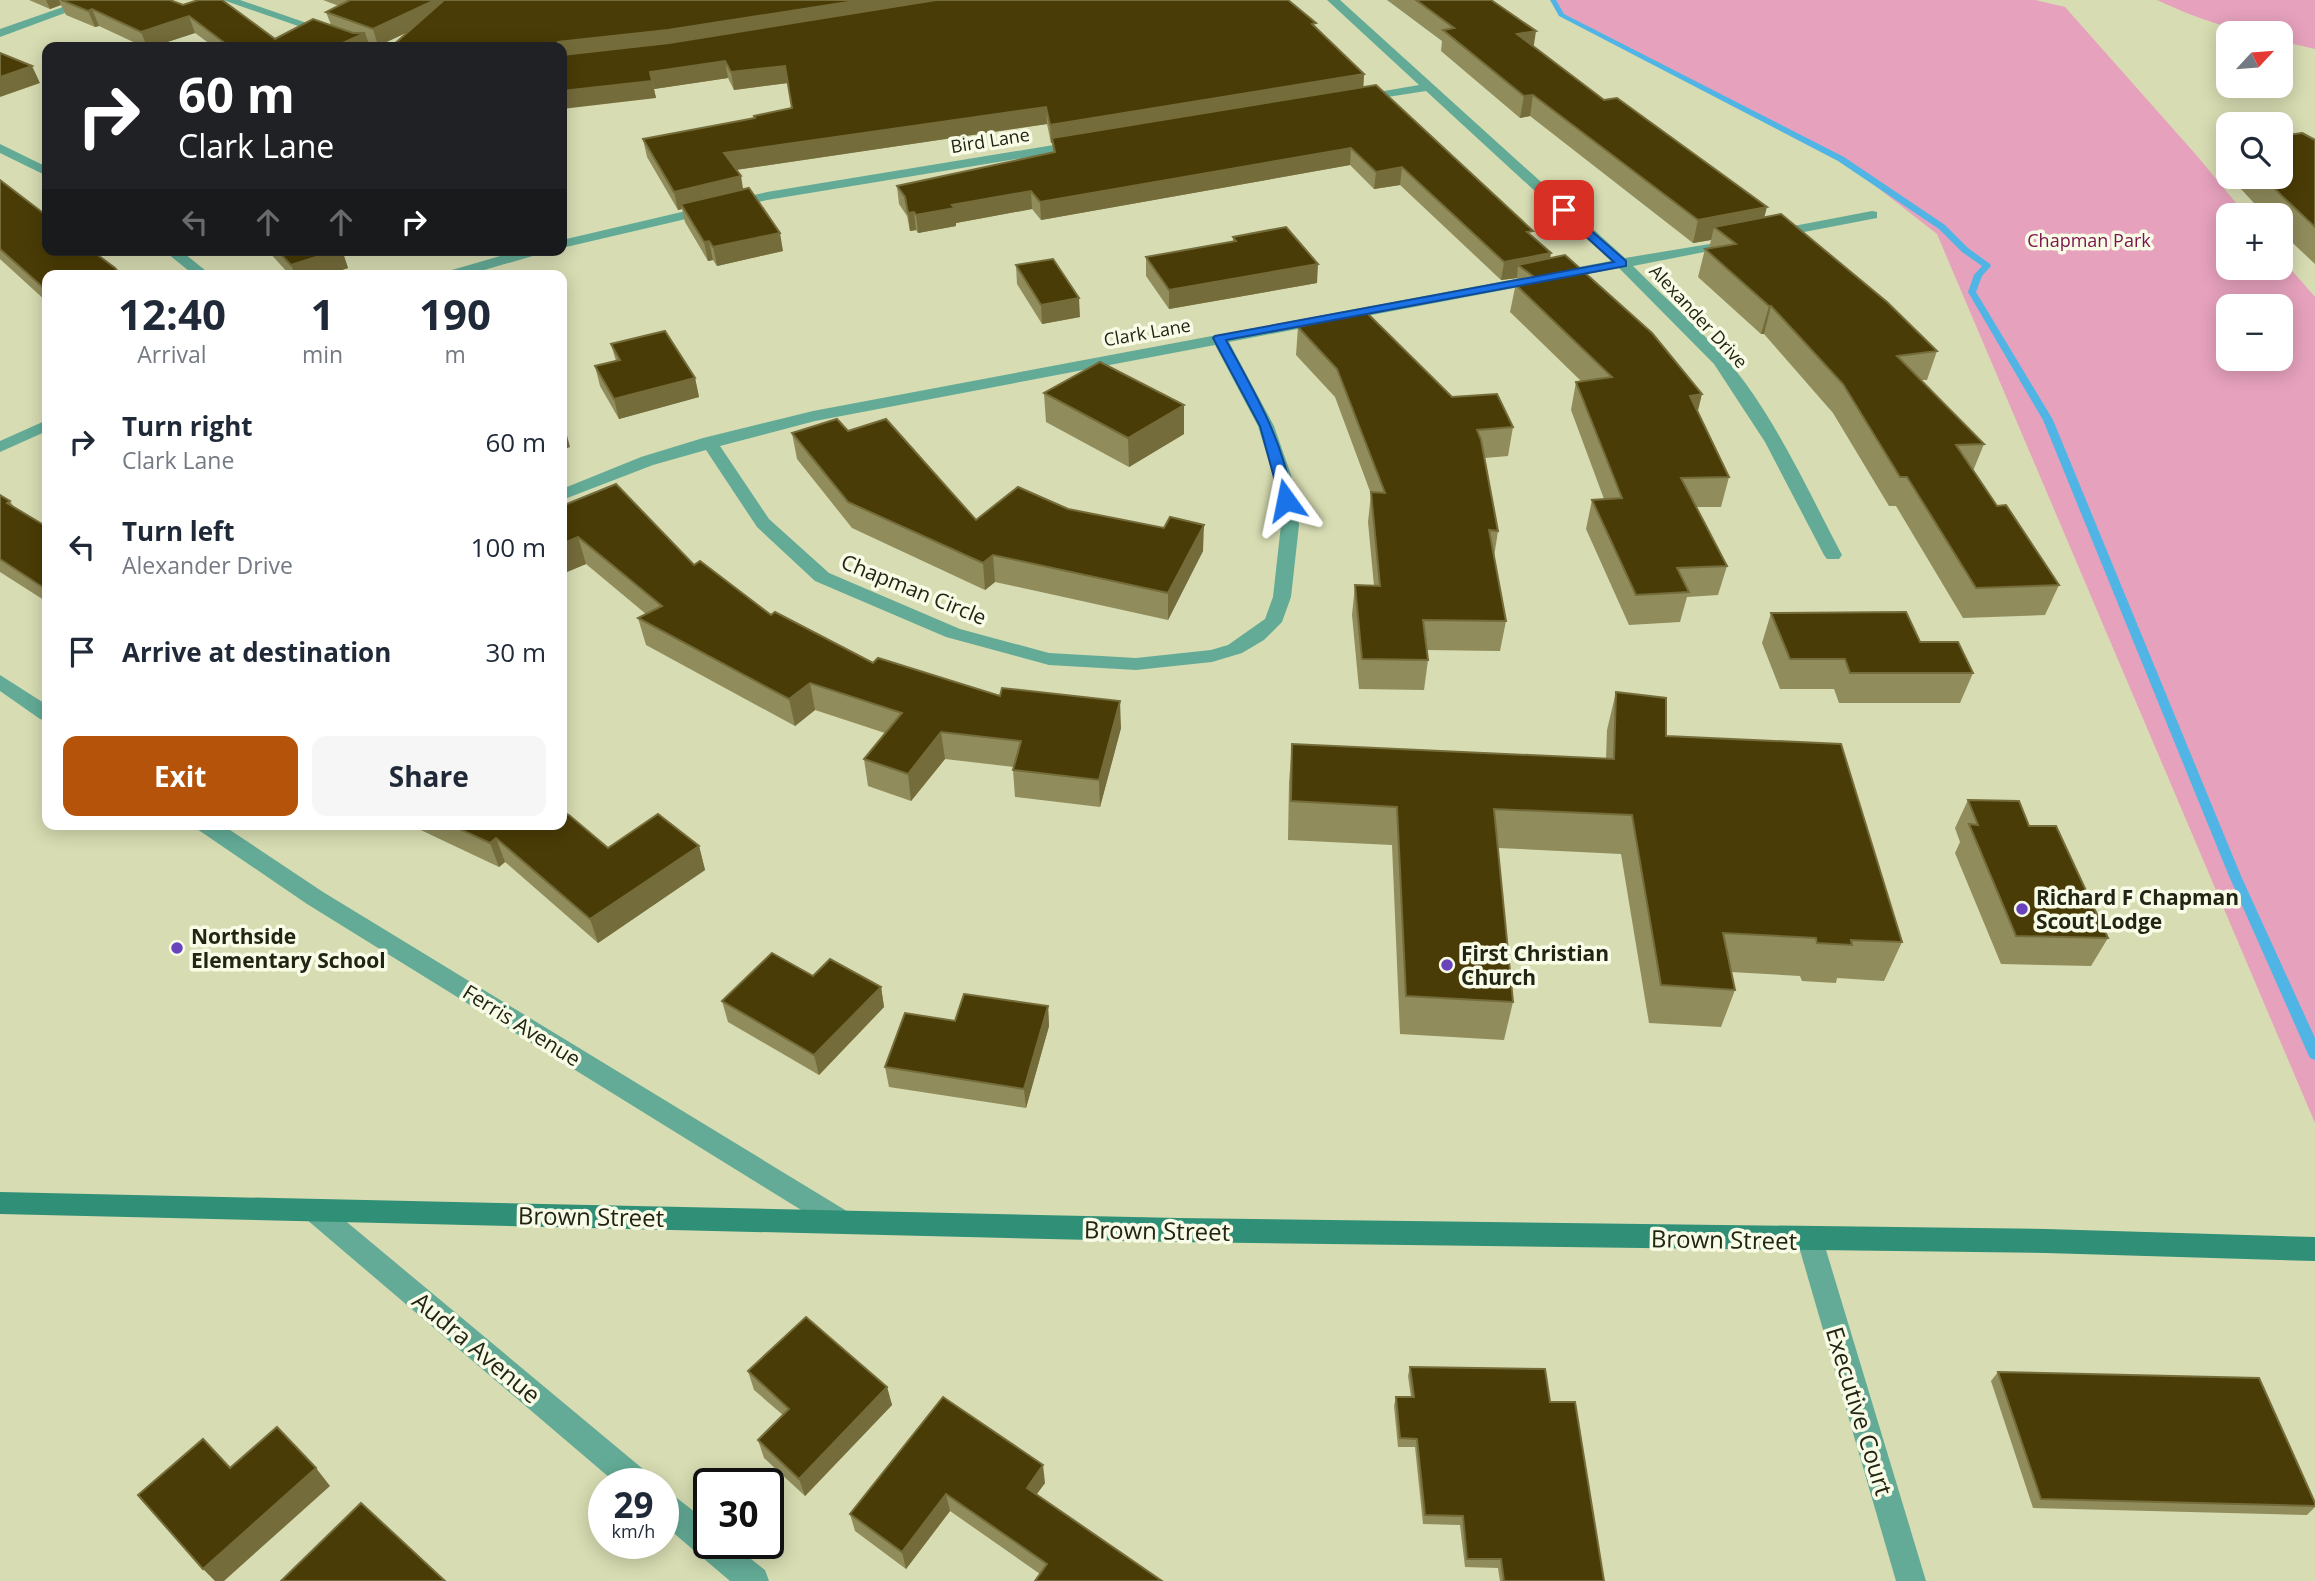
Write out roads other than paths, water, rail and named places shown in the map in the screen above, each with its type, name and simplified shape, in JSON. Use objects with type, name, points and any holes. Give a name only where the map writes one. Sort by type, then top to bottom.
[{"type":"main road","name":"Brown Street","points":[[0,1203],[1179,1230],[2046,1241],[2315,1249]]},
{"type":"street","points":[[0,33],[94,0]]},
{"type":"street","points":[[229,0],[355,42]]},
{"type":"street","name":"Alexander Drive","points":[[1333,0],[1622,263],[1720,361],[1745,395],[1833,555]]},
{"type":"street","points":[[1344,101],[1427,88]]},
{"type":"street","name":"Bird Lane","points":[[567,243],[767,196],[1086,144]]},
{"type":"street","points":[[0,148],[42,169]]},
{"type":"street","name":"Clark Lane","points":[[567,493],[611,473],[709,442],[881,401],[1872,215]]},
{"type":"street","points":[[178,256],[197,270]]},
{"type":"street","points":[[468,270],[517,256]]},
{"type":"street","name":"Chapman Circle","points":[[709,442],[763,523],[822,577],[953,633],[1049,659],[1136,664],[1212,656],[1235,649],[1257,636],[1273,622],[1282,597],[1290,525],[1282,475],[1266,426],[1219,338]]},
{"type":"street","points":[[0,447],[42,427]]},
{"type":"street","points":[[0,682],[42,711]]},
{"type":"street","name":"Ferris Avenue","points":[[214,830],[327,905],[841,1221]]},
{"type":"street","name":"Audra Avenue","points":[[315,1210],[620,1468]]},
{"type":"street","name":"Executive Court","points":[[1810,1240],[1911,1581]]},
{"type":"street","points":[[679,1518],[693,1530]]},
{"type":"street","points":[[728,1559],[754,1581]]},
{"type":"waterway","points":[[1553,0],[1561,15],[1841,159],[1942,227],[1965,250],[1987,266],[1978,275],[1972,292],[2048,420],[2235,876],[2315,1054]]},
{"type":"place","name":"Richard F Chapman Scout Lodge","points":[[2022,909]]},
{"type":"place","name":"Northside Elementary School","points":[[177,948]]},
{"type":"place","name":"First Christian Church","points":[[1447,965]]},
{"type":"park label","name":"Chapman Park","points":[[2089,240]]}]
